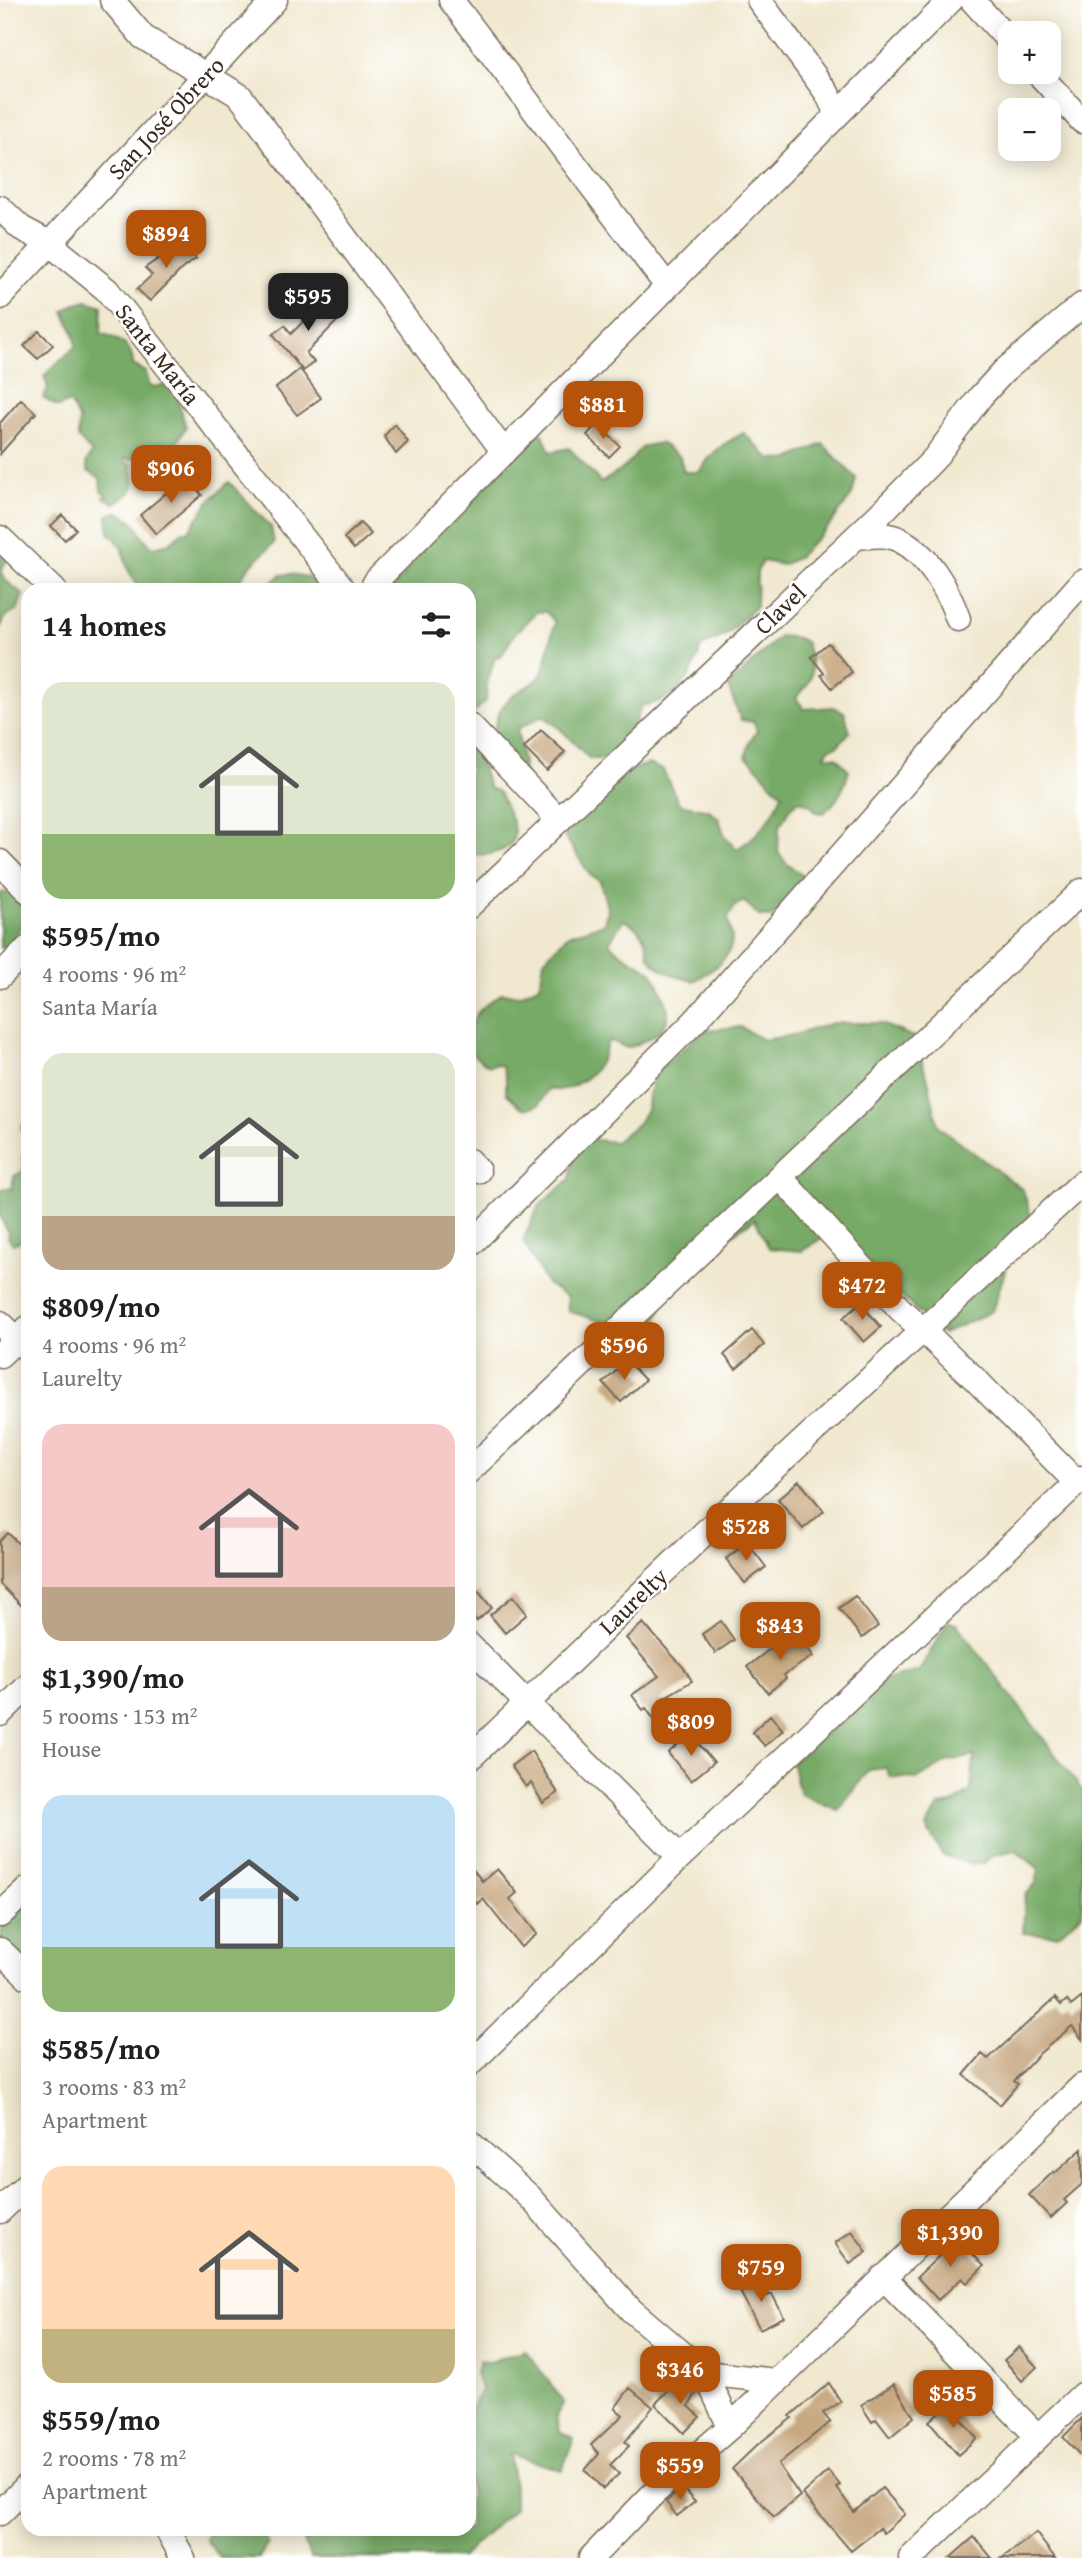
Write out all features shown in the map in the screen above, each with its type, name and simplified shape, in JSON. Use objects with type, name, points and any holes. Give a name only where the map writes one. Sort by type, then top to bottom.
[{"type":"street","points":[[112,0],[143,37],[240,96],[504,452]]},
{"type":"street","name":"San José Obrero","points":[[0,297],[275,0]]},
{"type":"street","points":[[451,0],[667,286]]},
{"type":"street","points":[[760,0],[827,93],[837,114]]},
{"type":"street","points":[[375,583],[951,0]]},
{"type":"street","points":[[972,0],[998,29]]},
{"type":"street","points":[[1048,84],[1082,121]]},
{"type":"street","name":"Santa María","points":[[0,208],[21,229],[49,243],[107,290],[338,583]]},
{"type":"street","name":"Clavel","points":[[476,899],[856,537],[934,459],[981,396],[1004,371],[1082,305]]},
{"type":"street","points":[[856,537],[879,536],[900,540],[921,555],[949,594],[958,619]]},
{"type":"street","points":[[0,538],[47,583]]},
{"type":"street","points":[[476,1240],[695,1021],[1082,582]]},
{"type":"street","points":[[476,732],[559,820]]},
{"type":"street","points":[[0,862],[21,884]]},
{"type":"street","points":[[476,1464],[1082,891]]},
{"type":"street","points":[[0,976],[21,955]]},
{"type":"street","points":[[476,2058],[680,1857],[1079,1481],[922,1330],[780,1177]]},
{"type":"street","name":"Laurelty","points":[[476,1752],[723,1515],[1082,1184]]},
{"type":"street","points":[[476,1652],[680,1857]]},
{"type":"street","points":[[0,1714],[21,1693]]},
{"type":"street","points":[[0,1915],[21,1896]]},
{"type":"street","points":[[0,1950],[21,1970]]},
{"type":"street","points":[[591,2558],[655,2492],[730,2427],[1082,2087]]},
{"type":"street","points":[[476,2147],[530,2197],[631,2310],[705,2373],[730,2427]]},
{"type":"street","points":[[0,2211],[21,2191]]},
{"type":"street","points":[[883,2277],[1038,2437]]},
{"type":"street","points":[[705,2373],[776,2381]]},
{"type":"street","points":[[911,2558],[1082,2396]]},
{"type":"street","points":[[0,2513],[21,2492]]},
{"type":"street","points":[[171,2536],[183,2558]]},
{"type":"green space","points":[[87,301],[102,306],[101,333],[128,347],[133,365],[146,372],[150,387],[166,385],[174,388],[186,427],[172,450],[163,453],[158,448],[129,460],[125,458],[124,462],[131,464],[134,487],[128,495],[114,503],[104,497],[107,496],[101,490],[100,478],[88,471],[86,463],[92,453],[78,438],[79,420],[70,402],[58,407],[43,398],[48,388],[44,376],[76,346],[64,311]]},
{"type":"green space","points":[[744,433],[770,459],[787,460],[823,444],[856,478],[852,495],[829,526],[798,557],[783,565],[762,561],[757,572],[756,606],[727,634],[701,647],[693,669],[673,694],[641,706],[633,728],[614,759],[590,759],[561,730],[542,716],[517,729],[526,780],[494,758],[494,731],[498,715],[507,701],[536,681],[541,674],[555,622],[546,612],[536,612],[515,633],[501,656],[495,657],[487,684],[486,700],[476,711],[476,583],[396,583],[406,573],[409,562],[535,435],[543,434],[550,452],[569,448],[601,483],[626,466],[641,448],[648,445],[661,443],[680,457],[684,472],[699,472],[708,459],[730,440]]},
{"type":"green space","points":[[229,482],[271,527],[274,543],[249,567],[240,580],[229,583],[136,583],[128,570],[120,545],[109,533],[107,516],[117,512],[131,520],[153,547],[170,543],[183,531],[188,532],[210,500]]},
{"type":"green space","points":[[0,550],[8,558],[1,571],[6,581],[21,592],[21,600],[17,611],[6,616],[0,628]]},
{"type":"green space","points":[[281,575],[308,577],[318,583],[271,583]]},
{"type":"green space","points":[[780,636],[798,638],[806,643],[811,673],[807,685],[796,698],[804,709],[834,707],[844,712],[850,732],[837,746],[829,748],[825,756],[836,757],[849,770],[843,788],[823,813],[816,812],[811,805],[799,800],[791,807],[779,827],[778,852],[787,864],[812,882],[771,917],[759,916],[744,901],[735,906],[728,918],[732,940],[728,954],[718,965],[694,981],[664,971],[654,963],[640,932],[623,920],[609,943],[654,976],[667,1006],[666,1023],[654,1035],[627,1048],[608,1041],[601,1062],[588,1077],[568,1088],[548,1089],[539,1104],[527,1109],[521,1107],[506,1093],[506,1077],[502,1066],[489,1066],[476,1057],[476,1015],[502,993],[520,995],[540,985],[544,960],[568,935],[603,924],[608,911],[600,881],[590,875],[564,835],[627,770],[649,764],[663,770],[679,804],[709,810],[719,819],[725,837],[737,849],[765,825],[779,802],[782,793],[746,757],[750,741],[757,731],[754,722],[741,720],[728,686]]},
{"type":"green space","points":[[476,750],[489,788],[499,792],[514,830],[510,844],[505,848],[491,854],[476,854]]},
{"type":"green space","points":[[10,892],[21,905],[21,927],[6,947],[0,948],[0,893]]},
{"type":"green space","points":[[833,1023],[879,1023],[914,1037],[928,1080],[938,1126],[1023,1190],[1031,1216],[1011,1254],[992,1311],[943,1334],[830,1233],[802,1251],[769,1248],[755,1219],[730,1236],[669,1289],[654,1328],[619,1327],[568,1311],[567,1297],[547,1284],[523,1241],[538,1207],[570,1179],[574,1154],[588,1139],[615,1142],[637,1124],[647,1110],[648,1094],[657,1071],[705,1030],[741,1027],[763,1040],[794,1035]]},
{"type":"green space","points":[[21,1172],[21,1241],[13,1244],[0,1217],[0,1193],[5,1188],[12,1189],[14,1176]]},
{"type":"green space","points":[[948,1621],[957,1625],[956,1623],[1082,1790],[1082,1914],[1058,1935],[1023,1933],[1025,1896],[1036,1883],[1039,1869],[1016,1850],[993,1855],[984,1863],[970,1864],[942,1855],[926,1827],[939,1806],[952,1804],[971,1790],[974,1756],[948,1761],[918,1779],[890,1777],[886,1768],[869,1770],[838,1810],[800,1794],[792,1763],[884,1680],[919,1671]]},
{"type":"green space","points":[[21,1907],[21,1990],[0,1972],[2,1922]]},
{"type":"green space","points":[[525,2350],[564,2402],[556,2416],[560,2432],[574,2439],[562,2470],[509,2454],[514,2508],[461,2558],[311,2558],[303,2541],[304,2536],[476,2536],[476,2399],[481,2390],[476,2374],[479,2361],[489,2362]]},
{"type":"green space","points":[[207,2536],[264,2536],[267,2543],[260,2558],[220,2558],[206,2540]]},
{"type":"building","points":[[184,241],[196,259],[184,267],[150,301],[137,289],[152,275],[145,268]]},
{"type":"building","points":[[326,298],[343,315],[306,353],[314,362],[303,371],[273,334],[285,325],[291,334]]},
{"type":"building","points":[[39,331],[53,345],[38,359],[24,346]]},
{"type":"building","points":[[300,369],[321,398],[297,415],[276,388]]},
{"type":"building","points":[[21,399],[36,413],[0,454],[0,423]]},
{"type":"building","points":[[395,424],[408,442],[396,454],[384,436]]},
{"type":"building","points":[[597,424],[620,446],[609,457],[587,435]]},
{"type":"building","points":[[186,476],[202,495],[156,534],[140,515]]},
{"type":"building","points":[[62,515],[76,529],[65,540],[51,526]]},
{"type":"building","points":[[360,523],[371,534],[354,549],[344,538]]},
{"type":"building","points":[[828,643],[852,672],[832,688],[811,657]]},
{"type":"building","points":[[541,730],[565,752],[547,771],[524,748]]},
{"type":"building","points":[[860,1303],[881,1327],[864,1342],[843,1318]]},
{"type":"building","points":[[752,1330],[764,1345],[736,1369],[724,1355]]},
{"type":"building","points":[[627,1361],[645,1380],[621,1402],[603,1383]]},
{"type":"building","points":[[799,1481],[824,1511],[803,1529],[778,1499]]},
{"type":"building","points":[[8,1533],[21,1546],[21,1605],[0,1584],[0,1541]]},
{"type":"building","points":[[747,1542],[766,1567],[745,1583],[726,1559]]},
{"type":"building","points":[[478,1591],[492,1608],[477,1621],[476,1620]]},
{"type":"building","points":[[513,1596],[527,1614],[505,1633],[490,1615]]},
{"type":"building","points":[[855,1596],[878,1626],[862,1638],[839,1608]]},
{"type":"building","points":[[721,1621],[734,1640],[715,1653],[702,1634]]},
{"type":"building","points":[[643,1623],[684,1668],[692,1681],[660,1700],[668,1712],[655,1721],[632,1695],[659,1676],[626,1638]]},
{"type":"building","points":[[791,1632],[800,1642],[803,1641],[813,1656],[784,1675],[786,1678],[768,1693],[747,1667]]},
{"type":"building","points":[[770,1715],[783,1730],[765,1746],[752,1732]]},
{"type":"building","points":[[690,1734],[714,1762],[691,1781],[668,1753]]},
{"type":"building","points":[[531,1751],[558,1793],[543,1803],[531,1783],[526,1787],[511,1766]]},
{"type":"building","points":[[497,1869],[517,1893],[510,1899],[537,1934],[521,1947],[483,1899],[478,1904],[476,1873],[482,1881]]},
{"type":"building","points":[[1082,1997],[1082,2039],[1072,2026],[1040,2053],[1014,2081],[1018,2084],[1000,2105],[964,2075],[982,2054],[988,2059],[1055,1998],[1061,2005],[1067,2000],[1071,2006]]},
{"type":"building","points":[[1082,2149],[1082,2184],[1064,2200],[1067,2203],[1051,2218],[1029,2195]]},
{"type":"building","points":[[852,2231],[867,2252],[850,2264],[835,2243]]},
{"type":"building","points":[[958,2238],[984,2266],[967,2283],[962,2278],[938,2300],[917,2277]]},
{"type":"building","points":[[760,2278],[768,2296],[772,2294],[784,2317],[760,2329],[738,2288]]},
{"type":"building","points":[[1019,2347],[1037,2367],[1022,2381],[1004,2360]]},
{"type":"building","points":[[687,2377],[693,2382],[697,2392],[689,2406],[700,2417],[684,2433],[655,2404],[671,2388],[676,2393]]},
{"type":"building","points":[[829,2383],[841,2402],[823,2413],[830,2422],[778,2464],[800,2496],[774,2517],[732,2469]]},
{"type":"building","points":[[894,2384],[914,2417],[890,2437],[876,2419],[872,2422],[861,2405]]},
{"type":"building","points":[[630,2388],[653,2407],[625,2442],[629,2446],[610,2465],[619,2474],[603,2489],[585,2470],[599,2454],[591,2445],[623,2415],[615,2408]]},
{"type":"building","points":[[948,2404],[977,2438],[958,2455],[929,2421]]},
{"type":"building","points":[[1082,2418],[1082,2457],[1063,2437]]},
{"type":"building","points":[[828,2471],[840,2485],[837,2488],[854,2512],[882,2488],[905,2514],[884,2533],[880,2528],[851,2551],[802,2494]]},
{"type":"building","points":[[682,2488],[695,2502],[677,2516],[666,2502]]},
{"type":"building","points":[[1036,2533],[1055,2558],[1002,2558]]},
{"type":"building","points":[[974,2537],[992,2558],[950,2558]]}]
